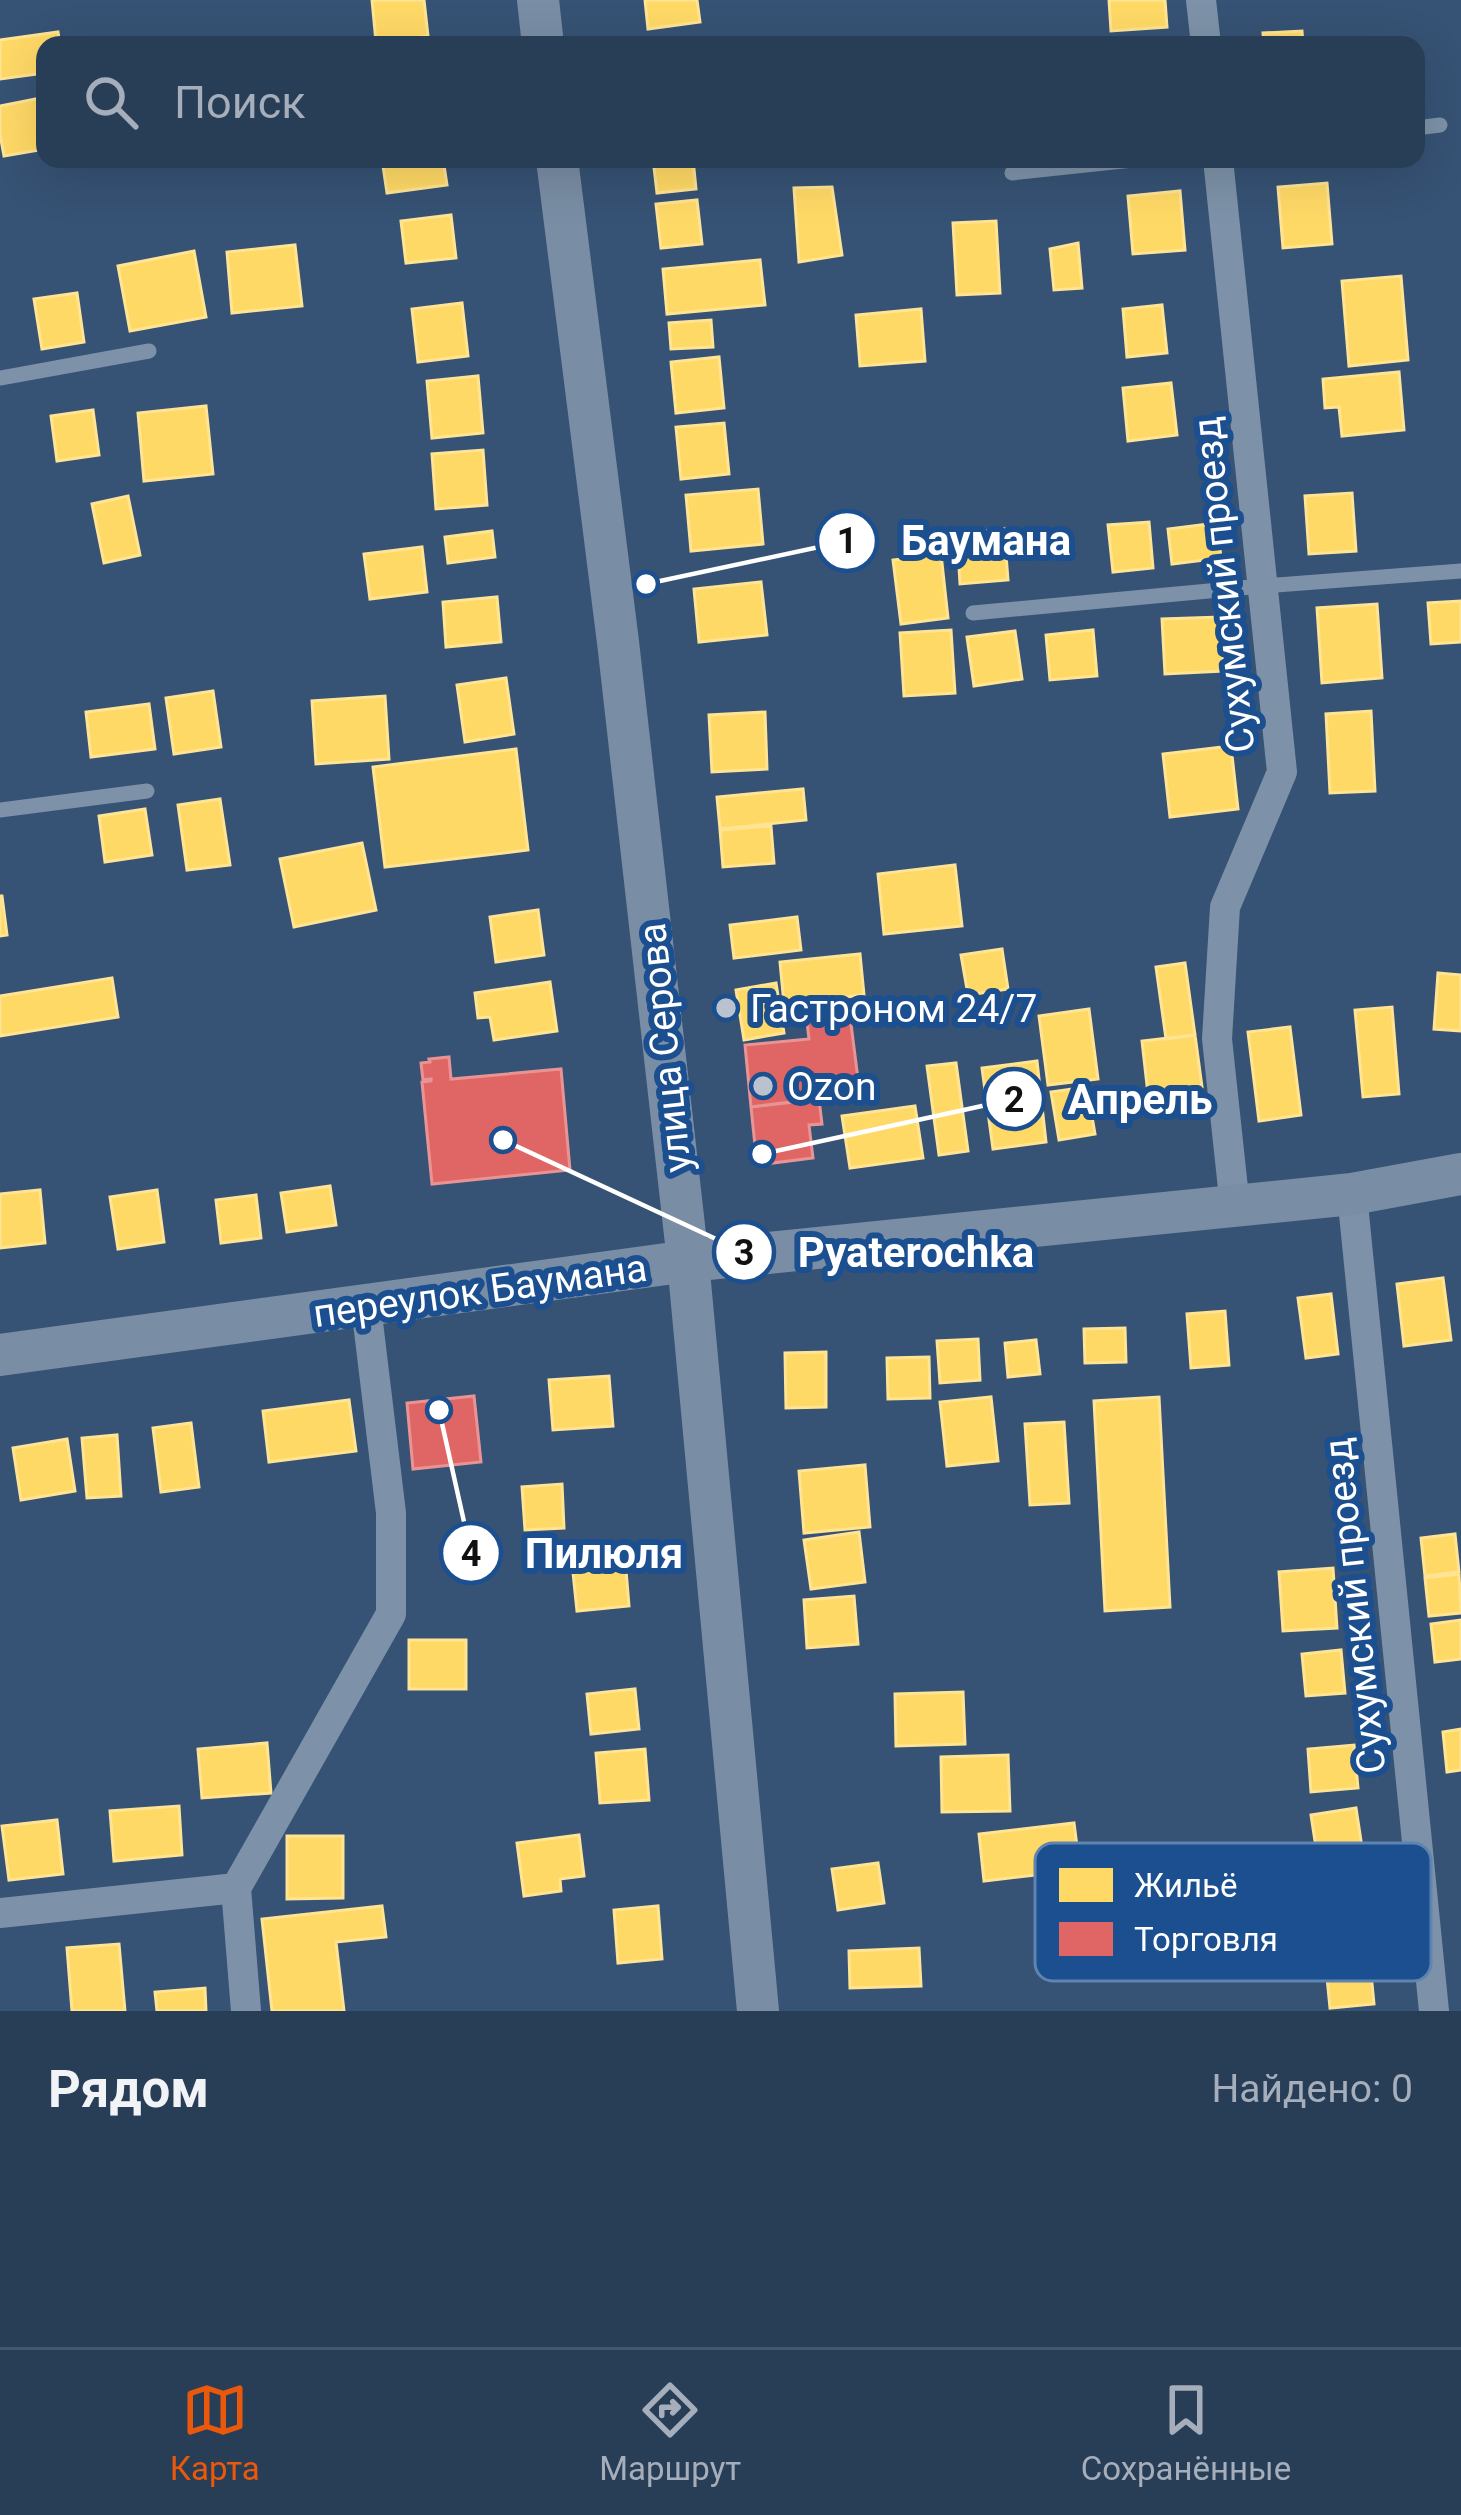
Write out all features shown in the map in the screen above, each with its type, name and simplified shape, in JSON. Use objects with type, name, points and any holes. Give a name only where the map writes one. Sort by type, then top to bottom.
[{"type":"main road","points":[[538,0],[542,36]]},
{"type":"main road","name":"улица Серова","points":[[558,168],[688,1261],[758,2011]]},
{"type":"main road","name":"переулок Баумана","points":[[0,1355],[688,1261],[1352,1194],[1461,1174]]},
{"type":"street","points":[[1201,0],[1205,36]]},
{"type":"street","name":"Сухумский проезд","points":[[1219,168],[1282,772],[1225,907],[1217,1039],[1235,1207]]},
{"type":"street","name":"Сухумский проезд","points":[[1352,1194],[1417,1843]]},
{"type":"street","points":[[246,2011],[236,1888],[391,1614],[391,1513],[366,1306]]},
{"type":"street","points":[[0,1913],[236,1888]]},
{"type":"street","name":"Сухумский проезд","points":[[1431,1981],[1434,2011]]},
{"type":"lane","points":[[1425,127],[1440,125]]},
{"type":"lane","points":[[1012,173],[1058,168]]},
{"type":"lane","points":[[0,378],[149,351]]},
{"type":"lane","points":[[973,613],[1461,571]]},
{"type":"lane","points":[[0,810],[147,791]]},
{"type":"building: Жильё","points":[[372,0],[424,0],[428,36],[375,36]]},
{"type":"building: Жильё","points":[[645,0],[697,0],[700,22],[648,29]]},
{"type":"building: Жильё","points":[[1109,0],[1165,0],[1167,27],[1111,31]]},
{"type":"building: Жильё","points":[[1302,31],[1302,36],[1263,36]]},
{"type":"building: Жильё","points":[[58,32],[59,36],[36,36],[36,74],[0,79],[0,40]]},
{"type":"building: Жильё","points":[[36,99],[36,151],[4,156],[0,106]]},
{"type":"building: Жильё","points":[[383,168],[444,168],[447,185],[387,193]]},
{"type":"building: Жильё","points":[[654,168],[694,168],[696,189],[657,193]]},
{"type":"building: Жильё","points":[[1327,183],[1332,244],[1283,248],[1278,187]]},
{"type":"building: Жильё","points":[[832,187],[842,255],[799,262],[794,188]]},
{"type":"building: Жильё","points":[[1180,191],[1185,250],[1133,254],[1128,196]]},
{"type":"building: Жильё","points":[[697,200],[702,244],[661,248],[656,204]]},
{"type":"building: Жильё","points":[[451,215],[456,258],[406,263],[401,221]]},
{"type":"building: Жильё","points":[[996,221],[1000,293],[957,295],[953,223]]},
{"type":"building: Жильё","points":[[1078,243],[1082,288],[1054,290],[1050,249]]},
{"type":"building: Жильё","points":[[295,245],[302,306],[232,313],[227,252]]},
{"type":"building: Жильё","points":[[194,251],[206,317],[130,331],[118,266]]},
{"type":"building: Жильё","points":[[760,260],[765,305],[667,314],[663,269]]},
{"type":"building: Жильё","points":[[1401,276],[1408,360],[1349,366],[1342,281]]},
{"type":"building: Жильё","points":[[77,293],[84,342],[42,349],[34,299]]},
{"type":"building: Жильё","points":[[462,303],[468,356],[418,362],[412,309]]},
{"type":"building: Жильё","points":[[1162,305],[1167,353],[1127,357],[1123,309]]},
{"type":"building: Жильё","points":[[921,309],[925,361],[860,366],[856,315]]},
{"type":"building: Жильё","points":[[711,320],[713,347],[671,349],[669,323]]},
{"type":"building: Жильё","points":[[719,357],[724,408],[676,413],[671,362]]},
{"type":"building: Жильё","points":[[1399,372],[1404,430],[1342,436],[1339,407],[1325,408],[1323,379]]},
{"type":"building: Жильё","points":[[478,376],[483,433],[432,438],[427,381]]},
{"type":"building: Жильё","points":[[1171,383],[1177,435],[1128,441],[1123,388]]},
{"type":"building: Жильё","points":[[206,406],[213,474],[144,481],[138,413]]},
{"type":"building: Жильё","points":[[93,410],[99,455],[57,461],[51,416]]},
{"type":"building: Жильё","points":[[724,423],[729,474],[681,479],[676,427]]},
{"type":"building: Жильё","points":[[483,450],[487,505],[436,509],[432,454]]},
{"type":"building: Жильё","points":[[758,489],[763,544],[691,551],[686,495]]},
{"type":"building: Жильё","points":[[1352,493],[1356,551],[1309,554],[1305,496]]},
{"type":"building: Жильё","points":[[128,496],[140,555],[104,563],[92,504]]},
{"type":"building: Жильё","points":[[1149,522],[1153,568],[1113,572],[1108,525]]},
{"type":"building: Жильё","points":[[1217,523],[1221,558],[1172,564],[1168,529]]},
{"type":"building: Жильё","points":[[1004,529],[1008,580],[960,584],[957,534]]},
{"type":"building: Жильё","points":[[492,531],[495,557],[448,563],[445,537]]},
{"type":"building: Жильё","points":[[422,547],[427,592],[370,599],[364,554]]},
{"type":"building: Жильё","points":[[941,554],[948,618],[901,624],[893,560]]},
{"type":"building: Жильё","points":[[761,582],[767,635],[699,642],[694,589]]},
{"type":"building: Жильё","points":[[497,597],[501,642],[446,647],[443,602]]},
{"type":"building: Жильё","points":[[1461,601],[1461,642],[1431,644],[1428,603]]},
{"type":"building: Жильё","points":[[1377,604],[1382,678],[1322,683],[1317,608]]},
{"type":"building: Жильё","points":[[1220,617],[1223,671],[1165,674],[1162,619]]},
{"type":"building: Жильё","points":[[951,630],[955,693],[904,696],[900,633]]},
{"type":"building: Жильё","points":[[1093,630],[1097,676],[1050,680],[1046,635]]},
{"type":"building: Жильё","points":[[1015,631],[1022,679],[974,686],[967,637]]},
{"type":"building: Жильё","points":[[506,678],[514,734],[465,742],[457,685]]},
{"type":"building: Жильё","points":[[213,691],[221,747],[174,754],[166,698]]},
{"type":"building: Жильё","points":[[385,696],[389,759],[316,764],[312,701]]},
{"type":"building: Жильё","points":[[149,704],[155,749],[91,757],[86,712]]},
{"type":"building: Жильё","points":[[1371,711],[1375,791],[1330,793],[1326,714]]},
{"type":"building: Жильё","points":[[765,712],[767,769],[712,772],[709,715]]},
{"type":"building: Жильё","points":[[1231,746],[1238,809],[1170,817],[1163,754]]},
{"type":"building: Жильё","points":[[516,749],[528,850],[385,867],[373,767]]},
{"type":"building: Жильё","points":[[803,789],[806,820],[720,829],[717,797]]},
{"type":"building: Жильё","points":[[220,799],[230,865],[187,870],[178,805]]},
{"type":"building: Жильё","points":[[145,809],[152,855],[105,862],[99,816]]},
{"type":"building: Жильё","points":[[771,826],[774,863],[723,867],[720,830]]},
{"type":"building: Жильё","points":[[362,843],[376,910],[294,927],[280,859]]},
{"type":"building: Жильё","points":[[955,865],[962,926],[884,934],[878,874]]},
{"type":"building: Жильё","points":[[0,896],[7,935],[0,936]]},
{"type":"building: Жильё","points":[[538,910],[544,955],[496,962],[490,917]]},
{"type":"building: Жильё","points":[[797,917],[801,950],[734,958],[730,925]]},
{"type":"building: Жильё","points":[[1002,949],[1008,989],[968,995],[961,955]]},
{"type":"building: Жильё","points":[[860,954],[864,995],[784,1004],[780,962]]},
{"type":"building: Жильё","points":[[1185,963],[1195,1035],[1166,1039],[1156,967]]},
{"type":"building: Жильё","points":[[1438,973],[1461,975],[1461,1031],[1434,1029]]},
{"type":"building: Жильё","points":[[112,978],[118,1017],[0,1036],[0,996]]},
{"type":"building: Жильё","points":[[550,982],[557,1031],[494,1040],[490,1017],[478,1018],[475,993]]},
{"type":"building: Жильё","points":[[776,983],[784,1033],[744,1040],[736,990]]},
{"type":"building: Жильё","points":[[1392,1007],[1399,1094],[1363,1097],[1355,1010]]},
{"type":"building: Жильё","points":[[1089,1009],[1098,1079],[1048,1085],[1039,1016]]},
{"type":"building: Жильё","points":[[1290,1027],[1301,1115],[1259,1121],[1248,1032]]},
{"type":"building: Жильё","points":[[1195,1035],[1202,1087],[1148,1094],[1142,1041]]},
{"type":"building: Жильё","points":[[1037,1061],[1046,1142],[993,1149],[982,1068]]},
{"type":"building: Жильё","points":[[956,1063],[968,1151],[939,1155],[927,1066]]},
{"type":"building: Жильё","points":[[1087,1087],[1095,1134],[1059,1140],[1051,1092]]},
{"type":"building: Жильё","points":[[915,1106],[923,1158],[850,1168],[842,1116]]},
{"type":"building: Жильё","points":[[330,1186],[336,1225],[287,1232],[281,1193]]},
{"type":"building: Жильё","points":[[40,1190],[45,1243],[0,1248],[0,1194]]},
{"type":"building: Жильё","points":[[157,1190],[164,1242],[118,1249],[110,1197]]},
{"type":"building: Жильё","points":[[256,1195],[261,1238],[221,1243],[216,1200]]},
{"type":"building: Жильё","points":[[1443,1278],[1451,1340],[1404,1346],[1397,1284]]},
{"type":"building: Жильё","points":[[1331,1294],[1338,1354],[1306,1358],[1298,1298]]},
{"type":"building: Жильё","points":[[1225,1311],[1229,1365],[1191,1368],[1187,1314]]},
{"type":"building: Жильё","points":[[1125,1328],[1126,1362],[1085,1363],[1084,1329]]},
{"type":"building: Жильё","points":[[978,1339],[980,1380],[940,1383],[937,1341]]},
{"type":"building: Жильё","points":[[1036,1340],[1040,1374],[1008,1377],[1005,1343]]},
{"type":"building: Жильё","points":[[826,1352],[826,1407],[786,1408],[785,1353]]},
{"type":"building: Жильё","points":[[929,1357],[930,1398],[888,1399],[887,1358]]},
{"type":"building: Жильё","points":[[609,1376],[613,1426],[553,1430],[549,1380]]},
{"type":"building: Жильё","points":[[991,1397],[998,1461],[947,1466],[940,1402]]},
{"type":"building: Жильё","points":[[1159,1397],[1170,1607],[1105,1611],[1094,1401]]},
{"type":"building: Жильё","points":[[349,1400],[356,1451],[269,1462],[263,1411]]},
{"type":"building: Жильё","points":[[1064,1422],[1069,1503],[1030,1505],[1025,1424]]},
{"type":"building: Жильё","points":[[191,1423],[199,1487],[161,1492],[153,1428]]},
{"type":"building: Жильё","points":[[117,1435],[121,1496],[87,1498],[82,1438]]},
{"type":"building: Жильё","points":[[67,1439],[75,1491],[21,1500],[13,1448]]},
{"type":"building: Жильё","points":[[865,1465],[870,1527],[804,1533],[799,1471]]},
{"type":"building: Жильё","points":[[562,1484],[564,1528],[525,1530],[522,1487]]},
{"type":"building: Жильё","points":[[859,1532],[865,1582],[811,1589],[804,1540]]},
{"type":"building: Жильё","points":[[1455,1534],[1459,1572],[1425,1576],[1421,1538]]},
{"type":"building: Жильё","points":[[625,1558],[629,1606],[577,1611],[572,1563]]},
{"type":"building: Жильё","points":[[1333,1568],[1337,1628],[1283,1631],[1279,1572]]},
{"type":"building: Жильё","points":[[1459,1574],[1461,1613],[1429,1616],[1425,1578]]},
{"type":"building: Жильё","points":[[854,1596],[858,1644],[807,1648],[804,1600]]},
{"type":"building: Жильё","points":[[1461,1620],[1461,1659],[1435,1662],[1431,1624]]},
{"type":"building: Жильё","points":[[409,1640],[466,1640],[466,1689],[409,1689]]},
{"type":"building: Жильё","points":[[1341,1650],[1345,1693],[1306,1696],[1302,1654]]},
{"type":"building: Жильё","points":[[635,1689],[639,1729],[591,1734],[587,1694]]},
{"type":"building: Жильё","points":[[963,1692],[965,1744],[896,1746],[895,1694]]},
{"type":"building: Жильё","points":[[1461,1729],[1461,1770],[1447,1772],[1443,1732]]},
{"type":"building: Жильё","points":[[267,1743],[271,1793],[202,1798],[198,1749]]},
{"type":"building: Жильё","points":[[1354,1745],[1358,1788],[1311,1792],[1308,1749]]},
{"type":"building: Жильё","points":[[645,1749],[649,1800],[600,1803],[596,1753]]},
{"type":"building: Жильё","points":[[1008,1755],[1010,1811],[942,1812],[941,1757]]},
{"type":"building: Жильё","points":[[179,1806],[182,1855],[114,1861],[110,1811]]},
{"type":"building: Жильё","points":[[1356,1808],[1361,1843],[1315,1843],[1311,1815]]},
{"type":"building: Жильё","points":[[57,1820],[63,1874],[9,1880],[2,1826]]},
{"type":"building: Жильё","points":[[1074,1823],[1077,1843],[1035,1843],[1035,1875],[984,1881],[979,1834]]},
{"type":"building: Жильё","points":[[579,1835],[584,1876],[560,1879],[561,1891],[524,1896],[517,1843]]},
{"type":"building: Жильё","points":[[287,1836],[343,1836],[343,1898],[287,1899]]},
{"type":"building: Жильё","points":[[878,1863],[884,1903],[838,1910],[832,1869]]},
{"type":"building: Жильё","points":[[382,1906],[386,1937],[336,1942],[344,2011],[272,2011],[262,1919]]},
{"type":"building: Жильё","points":[[658,1906],[662,1959],[618,1963],[614,1910]]},
{"type":"building: Жильё","points":[[119,1944],[125,2011],[72,2011],[67,1948]]},
{"type":"building: Жильё","points":[[919,1948],[921,1986],[850,1988],[849,1951]]},
{"type":"building: Жильё","points":[[1327,1981],[1372,1981],[1374,2004],[1330,2008]]},
{"type":"building: Жильё","points":[[205,1988],[206,2011],[157,2011],[155,1992]]},
{"type":"building: Торговля","points":[[850,1016],[859,1087],[790,1094],[791,1102],[751,1107],[745,1045],[809,1039],[807,1022]]},
{"type":"building: Торговля","points":[[449,1057],[451,1079],[561,1069],[570,1170],[432,1184],[422,1082],[431,1079],[423,1080],[421,1063]]},
{"type":"building: Торговля","points":[[819,1099],[822,1124],[809,1125],[813,1158],[757,1165],[751,1107]]},
{"type":"building: Торговля","points":[[474,1396],[481,1462],[413,1469],[407,1403]]},
{"type":"place","name":"Баумана","points":[[646,584]]},
{"type":"place","name":"Гастроном 24/7","points":[[726,1008]]},
{"type":"place","name":"Ozon","points":[[763,1086]]},
{"type":"place","name":"Pyaterochka","points":[[503,1140]]},
{"type":"place","name":"Апрель","points":[[762,1154]]},
{"type":"place","name":"Пилюля","points":[[439,1410]]}]
